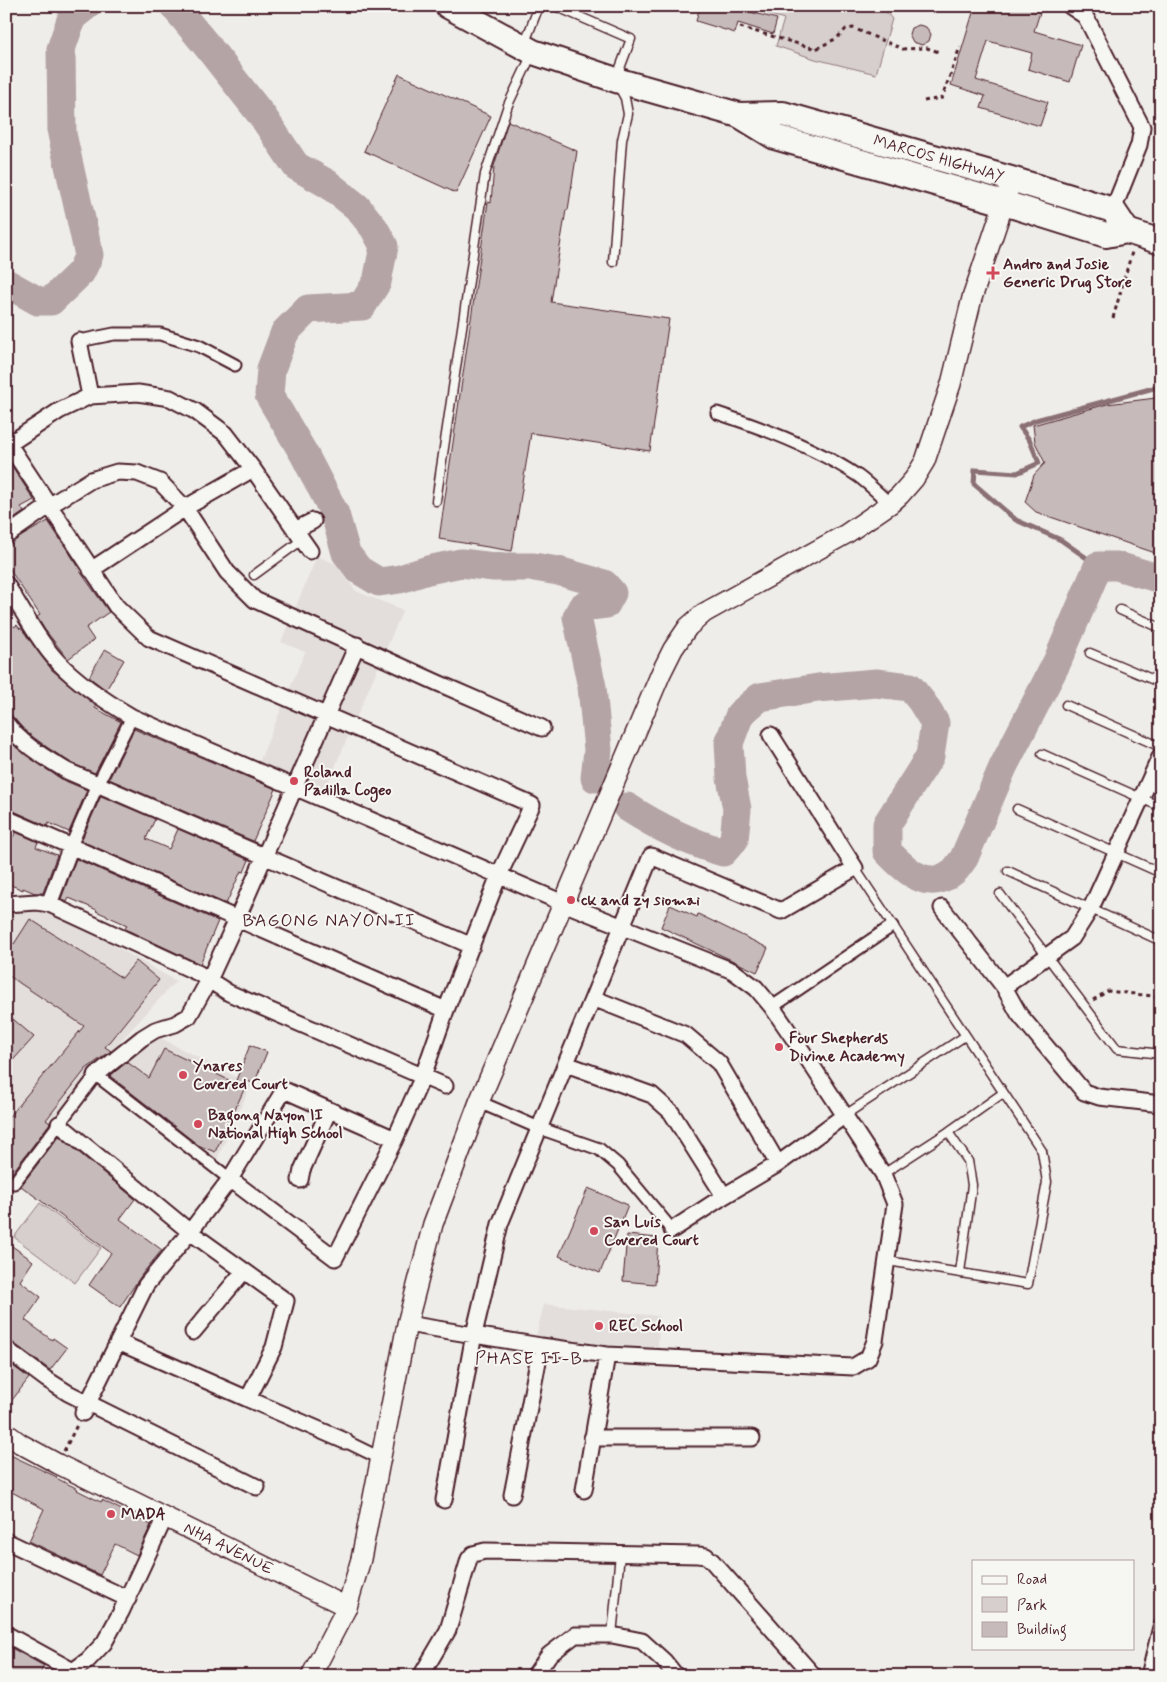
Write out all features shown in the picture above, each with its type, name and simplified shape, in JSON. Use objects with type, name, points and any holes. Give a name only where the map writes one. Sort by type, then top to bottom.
[{"type":"main road","name":"MARCOS HIGHWAY","points":[[448,6],[528,49],[616,80],[738,115],[775,137],[1004,203],[1106,235],[1132,233],[1161,242]]},
{"type":"main road","name":"MARCOS HIGHWAY","points":[[738,115],[783,114],[1112,210]]},
{"type":"main road","points":[[1112,210],[1132,233]]},
{"type":"street","points":[[1070,6],[1084,16],[1090,25],[1142,127],[1139,144],[1112,210]]},
{"type":"street","points":[[311,1676],[347,1607],[361,1559],[407,1324],[432,1224],[479,1102],[661,673],[673,649],[688,627],[704,613],[846,534],[890,504],[914,479],[925,461],[951,384],[972,298],[1011,179]]},
{"type":"street","points":[[90,396],[79,341],[114,334],[160,334],[199,346],[235,365]]},
{"type":"street","points":[[96,1075],[335,1258],[395,1139],[423,1076],[446,1010],[499,875],[532,805],[149,638],[116,606],[7,442],[59,411],[90,396],[138,393],[170,398],[195,411],[226,434],[253,469],[302,540],[314,521]]},
{"type":"street","points":[[717,413],[755,426],[824,457],[858,476],[890,504]]},
{"type":"street","points":[[91,570],[184,508],[253,469]]},
{"type":"street","points":[[6,536],[91,480],[117,472],[136,474],[160,482],[184,508],[227,572],[256,600],[542,728]]},
{"type":"street","points":[[6,584],[29,622],[57,661],[104,700],[132,717],[563,903],[733,971],[756,988],[772,1007],[883,1174],[895,1204],[875,1341],[868,1358],[853,1367],[607,1355],[407,1324]]},
{"type":"street","points":[[14,1183],[96,1075],[142,1038],[155,1030],[175,1024],[189,1016],[209,980],[237,920],[357,645]]},
{"type":"street","points":[[49,904],[71,846],[98,784],[132,717]]},
{"type":"street","points":[[6,723],[12,731],[38,752],[67,772],[472,946]]},
{"type":"street","points":[[444,1500],[474,1334],[500,1224],[651,856],[781,912],[855,868],[771,735]]},
{"type":"street","points":[[1004,986],[1048,957],[1072,938],[1091,908],[1161,755]]},
{"type":"street","points":[[6,818],[446,1010]]},
{"type":"street","points":[[6,904],[37,902],[49,904],[209,980],[229,993],[445,1086]]},
{"type":"street","points":[[942,908],[1004,986],[1019,1014],[1084,1092],[1099,1097],[1161,1104]]},
{"type":"street","points":[[772,1007],[892,926]]},
{"type":"street","points":[[593,998],[686,1035],[719,1063],[778,1164]]},
{"type":"street","points":[[566,1064],[652,1095],[671,1112],[724,1196]]},
{"type":"street","points":[[86,1408],[146,1285],[190,1232],[230,1179],[284,1090],[395,1139]]},
{"type":"street","points":[[479,1102],[540,1128],[599,1149],[618,1165],[672,1230],[778,1164],[845,1115]]},
{"type":"street","points":[[300,1180],[302,1170],[329,1110]]},
{"type":"street","points":[[59,1124],[190,1232],[286,1301],[274,1347],[248,1399]]},
{"type":"street","points":[[193,1332],[244,1271]]},
{"type":"street","points":[[118,1342],[382,1459]]},
{"type":"street","points":[[512,1495],[541,1346]]},
{"type":"street","points":[[6,1349],[86,1408],[256,1487]]},
{"type":"street","points":[[584,1490],[607,1355]]},
{"type":"street","name":"NHA AVENUE","points":[[6,1433],[21,1444],[58,1464],[347,1607]]},
{"type":"street","points":[[592,1438],[752,1438]]},
{"type":"street","points":[[6,1634],[70,1673],[88,1660],[104,1643],[128,1599],[165,1518]]},
{"type":"street","points":[[6,1541],[128,1599]]},
{"type":"street","points":[[421,1676],[448,1630],[466,1565],[473,1554],[485,1551],[698,1554],[709,1558],[814,1676]]},
{"type":"street","points":[[1149,1676],[1159,1643],[1161,1627]]},
{"type":"street","points":[[534,1676],[549,1655],[575,1635],[612,1634],[642,1641],[664,1661],[676,1676]]},
{"type":"lane","points":[[436,501],[485,174],[528,49],[539,6]]},
{"type":"lane","points":[[555,6],[631,39],[616,80],[625,98],[628,114],[622,140],[613,262]]},
{"type":"lane","points":[[254,575],[302,540]]},
{"type":"lane","points":[[1120,610],[1161,628]]},
{"type":"lane","points":[[1090,653],[1161,683]]},
{"type":"lane","points":[[1066,705],[1161,747]]},
{"type":"lane","points":[[1042,754],[1161,808]]},
{"type":"lane","points":[[1017,809],[1161,873]]},
{"type":"lane","points":[[855,868],[1042,1151],[1047,1182],[1028,1284],[888,1261]]},
{"type":"lane","points":[[1008,870],[1161,941]]},
{"type":"lane","points":[[1000,894],[1117,1049],[1161,1054]]},
{"type":"lane","points":[[845,1115],[965,1036]]},
{"type":"lane","points":[[883,1174],[948,1132],[1003,1093]]},
{"type":"lane","points":[[948,1132],[968,1161],[972,1185],[960,1272]]},
{"type":"lane","points":[[612,1634],[620,1554]]},
{"type":"path","points":[[740,27],[816,49],[837,38],[846,29],[853,28],[904,49],[927,48],[939,52]]},
{"type":"path","points":[[924,101],[942,98],[960,47]]},
{"type":"path","points":[[1112,318],[1132,233]]},
{"type":"path","points":[[1084,1006],[1108,990],[1161,997]]},
{"type":"path","points":[[58,1464],[86,1408]]},
{"type":"shaded area","points":[[317,556],[336,564],[356,591],[403,610],[325,790],[259,762],[305,652],[281,642]]},
{"type":"shaded area","points":[[44,905],[176,981],[106,1057],[6,1189],[6,911]]},
{"type":"shaded area","name":"Bagong Nayon II National High School","points":[[153,1034],[251,1085],[215,1164],[100,1076]]},
{"type":"shaded area","name":"REC School","points":[[544,1304],[659,1316],[658,1353],[604,1350],[536,1336]]},
{"type":"green space","points":[[742,6],[881,6],[892,19],[876,74],[815,59],[776,46],[784,19]]},
{"type":"green space","points":[[40,1203],[101,1248],[75,1283],[14,1237]]},
{"type":"building","points":[[700,6],[727,6],[777,19],[773,34],[738,23],[735,33],[696,21]]},
{"type":"building","points":[[975,6],[1042,6],[1034,31],[1081,45],[1070,82],[1028,69],[1032,53],[988,41],[976,80],[1048,102],[1040,126],[981,108],[985,96],[951,85]]},
{"type":"building","points":[[919,25],[926,27],[931,34],[929,41],[922,45],[913,42],[909,34],[911,28]]},
{"type":"building","points":[[399,74],[491,116],[456,193],[364,151]]},
{"type":"building","points":[[508,121],[577,151],[551,302],[669,319],[650,451],[531,433],[512,551],[439,539],[488,202],[491,203],[494,166]]},
{"type":"building","points":[[1156,398],[1161,411],[1161,555],[1036,512],[1025,502],[1034,475],[1045,463],[1035,442],[1033,425],[1107,404]]},
{"type":"building","points":[[6,457],[34,500],[21,507],[24,512],[6,524]]},
{"type":"building","points":[[48,521],[77,567],[109,612],[86,628],[94,640],[68,659],[45,630],[37,617],[40,615],[6,564],[6,545]]},
{"type":"building","points":[[6,616],[14,627],[17,625],[21,628],[52,670],[96,706],[95,708],[121,722],[95,773],[71,763],[48,748],[25,731],[13,717],[6,714]]},
{"type":"building","points":[[105,649],[124,660],[106,690],[89,677]]},
{"type":"building","points":[[134,729],[276,789],[253,841],[109,779]]},
{"type":"building","points":[[6,738],[21,751],[63,780],[87,790],[69,832],[49,823],[47,826],[6,806],[6,773],[12,766],[6,762]]},
{"type":"building","points":[[101,796],[155,819],[146,839],[169,849],[178,829],[249,860],[244,872],[241,871],[226,904],[81,841]]},
{"type":"building","points":[[16,832],[38,842],[36,847],[57,855],[43,893],[35,893],[23,888],[23,890],[6,883],[6,835],[13,837]]},
{"type":"building","points":[[76,859],[218,921],[200,964],[125,929],[127,925],[97,910],[69,898],[67,902],[61,899]]},
{"type":"building","points":[[670,905],[697,917],[698,914],[768,948],[757,972],[661,927]]},
{"type":"building","points":[[30,919],[122,978],[136,961],[159,980],[105,1047],[111,1051],[86,1069],[46,1120],[50,1123],[9,1177],[6,1175],[6,1120],[84,1026],[6,974],[6,938],[14,944]]},
{"type":"building","points":[[6,1013],[34,1037],[6,1068]]},
{"type":"building","name":"Bagong Nayon II National High School","points":[[250,1045],[267,1052],[254,1084],[248,1081],[215,1152],[198,1145],[110,1076],[127,1062],[149,1078],[164,1049],[235,1083]]},
{"type":"building","points":[[59,1136],[135,1199],[120,1219],[162,1250],[143,1273],[120,1307],[89,1285],[111,1253],[21,1186]]},
{"type":"building","name":"San Luis Covered Court","points":[[588,1188],[628,1205],[600,1273],[559,1256]]},
{"type":"building","points":[[627,1235],[658,1238],[655,1284],[623,1281]]},
{"type":"building","points":[[12,1246],[33,1261],[20,1281],[41,1297],[25,1320],[52,1340],[53,1338],[67,1348],[50,1370],[12,1342],[6,1340],[6,1253]]},
{"type":"building","points":[[6,1361],[29,1378],[6,1408]]},
{"type":"building","points":[[6,1453],[57,1477],[101,1502],[102,1500],[151,1525],[137,1555],[115,1544],[100,1575],[29,1541],[44,1509],[6,1489]]},
{"type":"building","points":[[6,1645],[44,1666],[39,1676],[6,1676]]},
{"type":"waterway","points":[[6,283],[38,301],[51,301],[81,272],[89,255],[62,134],[61,49],[72,17],[86,6]]},
{"type":"waterway","points":[[174,6],[263,117],[296,166],[328,184],[357,207],[374,228],[384,246],[377,282],[362,306],[308,309],[285,332],[271,369],[269,395],[304,454],[335,514],[346,553],[359,570],[379,582],[400,579],[428,570],[461,563],[494,567],[534,567],[558,571],[604,584],[612,593],[606,604],[582,607],[577,617],[592,687],[598,750],[595,778]]},
{"type":"waterway","points":[[1154,6],[1161,18]]},
{"type":"waterway","points":[[1098,566],[1061,540],[1016,520],[974,484],[975,470],[1017,473],[1039,463],[1030,441],[1020,427],[1036,420],[1161,386]]},
{"type":"waterway","points":[[627,807],[673,833],[697,844],[723,852],[734,840],[737,809],[731,778],[729,743],[740,714],[760,697],[818,688],[876,683],[910,687],[935,723],[930,756],[887,824],[887,851],[901,865],[917,876],[935,880],[944,877],[954,871],[964,858],[1003,767],[1057,662],[1098,566],[1117,566],[1161,579]]},
{"type":"place","name":"Andro and Josie Generic Drug Store","points":[[993,273]]},
{"type":"place","name":"Roland Padilla Cogeo","points":[[294,781]]},
{"type":"place","name":"ck and zy siomai","points":[[571,900]]},
{"type":"place","name":"Four Shepherds Divine Academy","points":[[779,1047]]},
{"type":"place","name":"Ynares Covered Court","points":[[183,1075]]},
{"type":"place","name":"Bagong Nayon II National High School","points":[[198,1124]]},
{"type":"place","name":"San Luis Covered Court","points":[[594,1231]]},
{"type":"place","name":"REC School","points":[[599,1326]]},
{"type":"place","name":"MADA","points":[[111,1514]]},
{"type":"district","name":"BAGONG NAYON II","points":[[329,921]]},
{"type":"district","name":"PHASE II-B","points":[[529,1359]]}]
